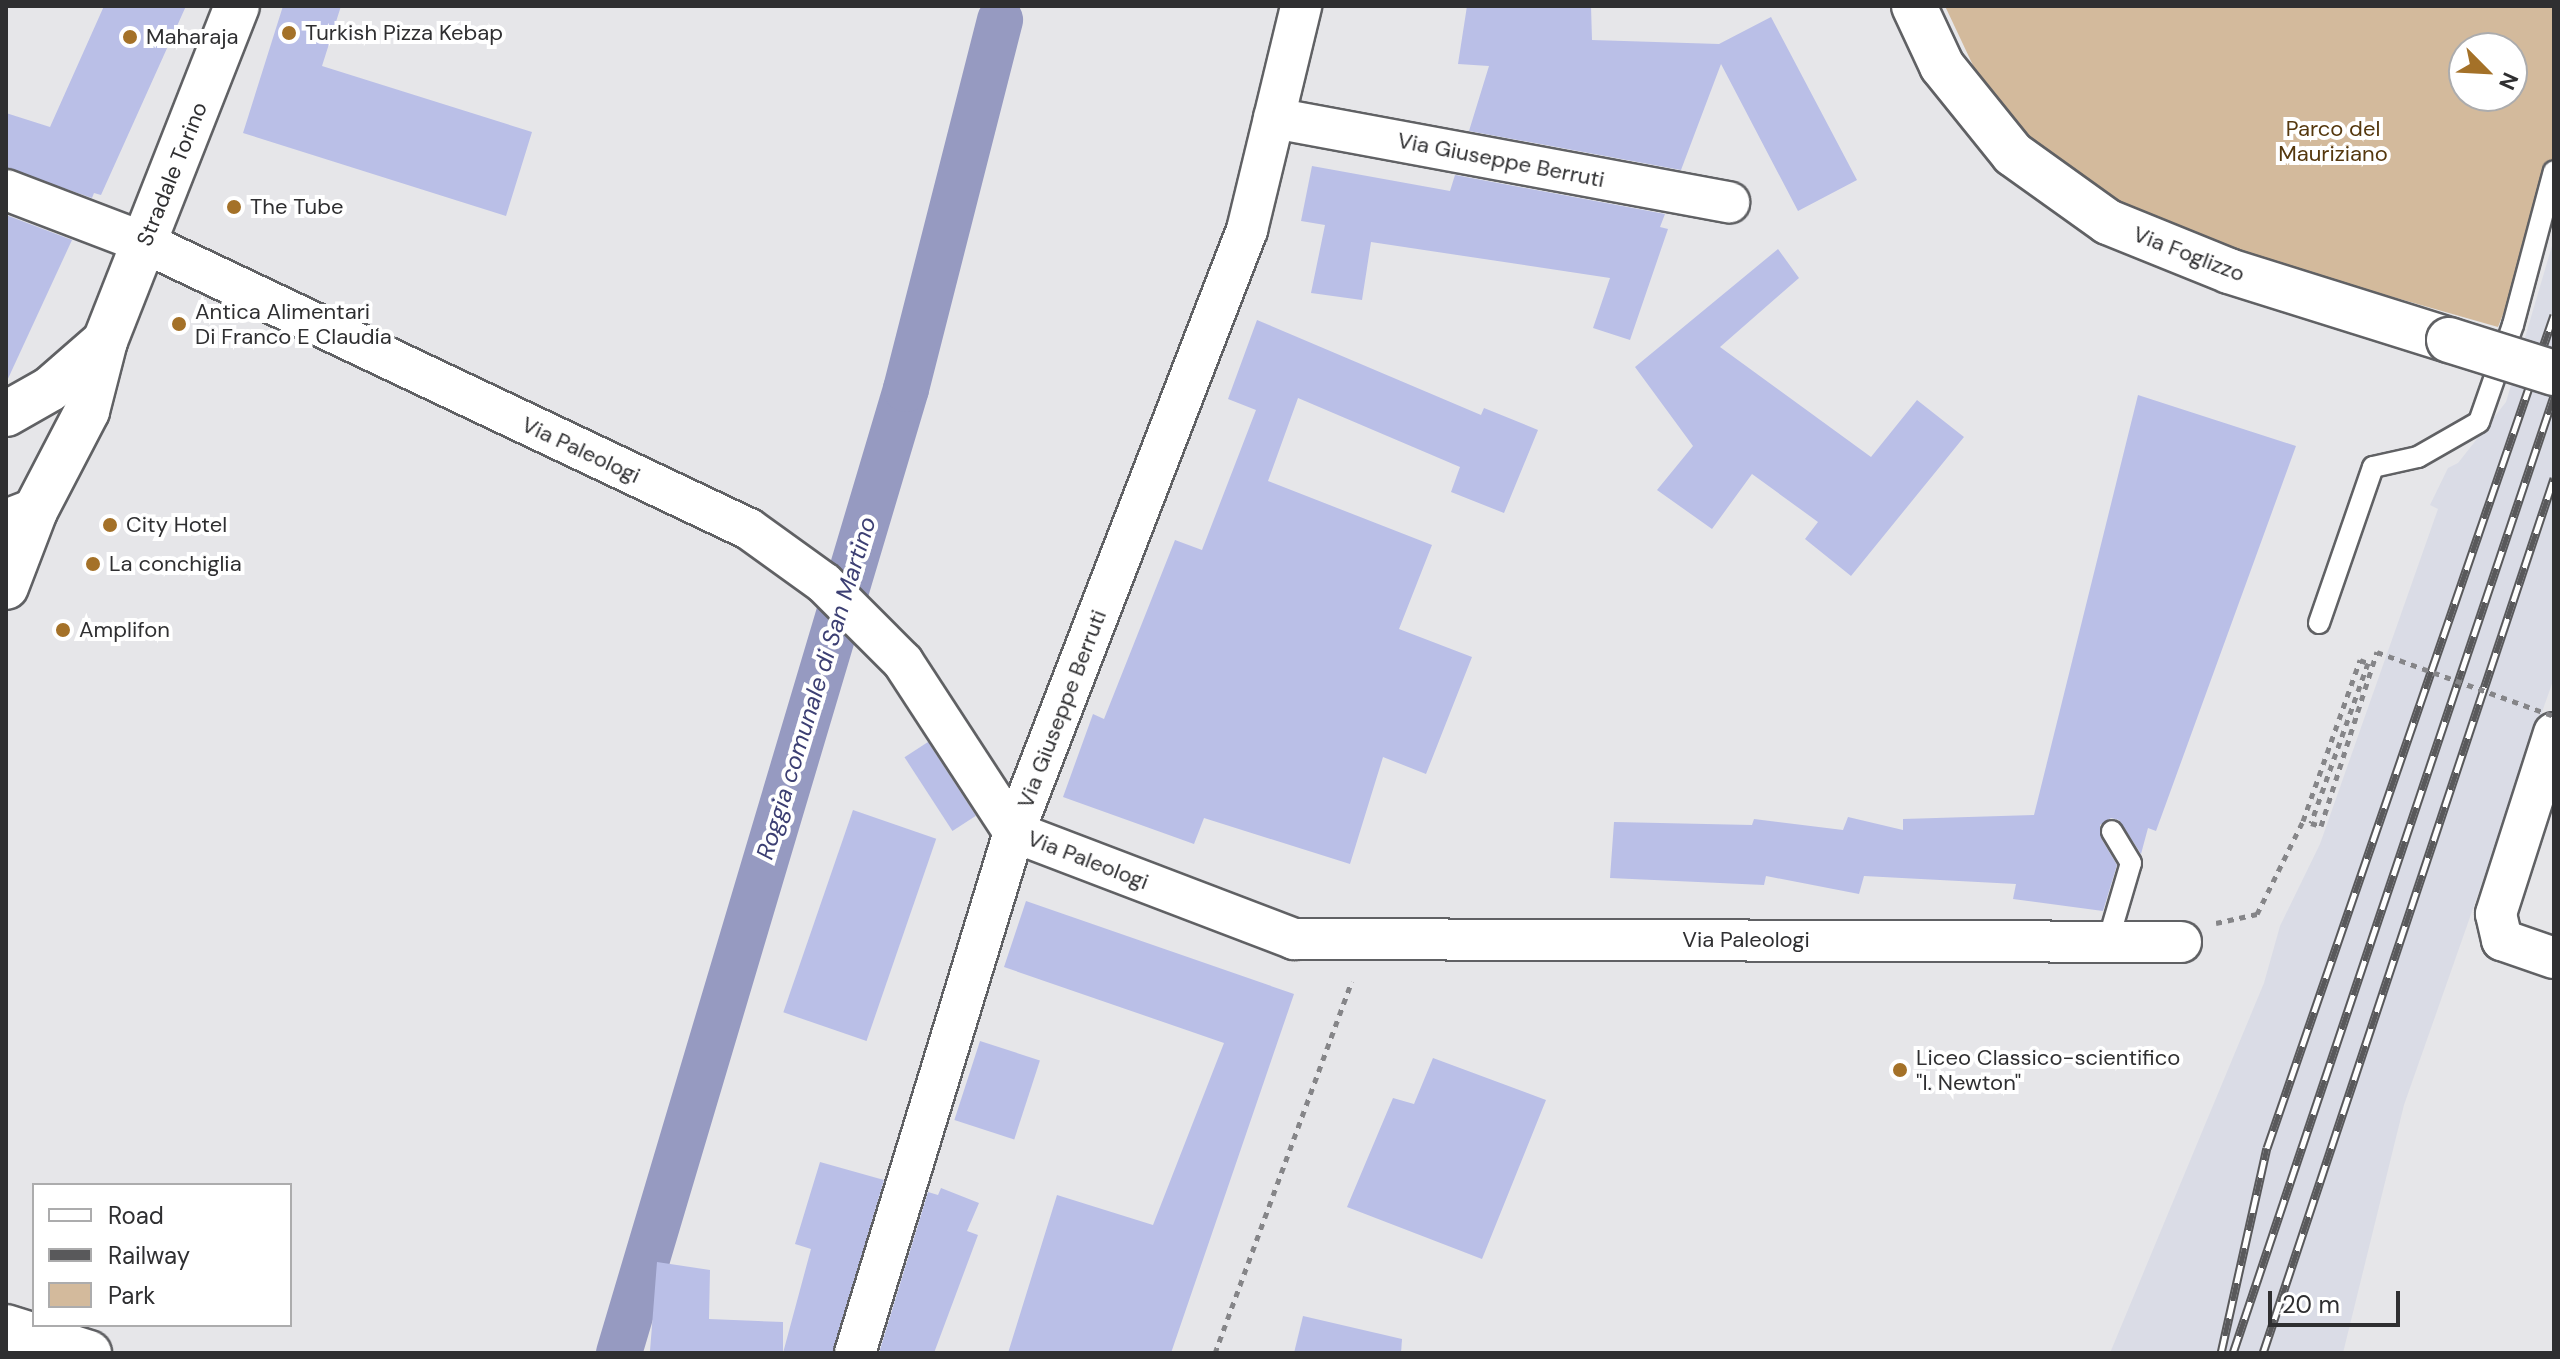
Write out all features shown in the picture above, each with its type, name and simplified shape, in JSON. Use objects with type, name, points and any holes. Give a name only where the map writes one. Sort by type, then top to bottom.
[{"type":"main road","name":"Stradale Torino","points":[[6,587],[32,503],[87,411],[105,341],[237,6]]},
{"type":"main road","name":"Via Foglizzo","points":[[1914,6],[1942,66],[2013,154],[2108,222],[2229,271],[2554,373]]},
{"type":"main road","name":"Stradale Torino","points":[[6,416],[50,389],[105,341]]},
{"type":"main road","points":[[6,416],[26,422],[42,435],[52,453],[32,503]]},
{"type":"main road","points":[[6,1327],[89,1353]]},
{"type":"street","name":"Via Giuseppe Berruti","points":[[855,1353],[1014,832],[1247,230],[1301,6]]},
{"type":"street","name":"Via Giuseppe Berruti","points":[[1274,118],[1729,202]]},
{"type":"street","name":"Via Paleologi","points":[[6,190],[145,243],[749,529],[824,583],[903,662],[1014,832],[1294,939],[2181,942]]},
{"type":"street","points":[[2554,733],[2496,914],[2502,940],[2554,958]]},
{"type":"lane","points":[[2319,623],[2373,467],[2418,457],[2479,422],[2513,325],[2554,171]]},
{"type":"lane","points":[[2108,941],[2131,863],[2112,831]]},
{"type":"path","points":[[2181,942],[2187,929],[2257,914],[2303,821],[2360,660],[2368,663],[2311,823],[2321,826],[2377,652],[2554,716]]},
{"type":"path","points":[[1215,1353],[1367,939]]},
{"type":"shaded area","points":[[2554,239],[2554,678],[2404,1105],[2343,1353],[2110,1353],[2264,983],[2280,926],[2320,844],[2438,509],[2430,505],[2448,468],[2458,463],[2506,402]]},
{"type":"green space","name":"Parco del Mauriziano","points":[[1945,6],[2554,6],[2554,184],[2498,327],[2155,229],[1995,112]]},
{"type":"building","points":[[104,6],[186,6],[101,195],[94,193],[92,198],[6,168],[6,113],[50,127]]},
{"type":"building","points":[[283,6],[341,6],[322,66],[532,132],[506,216],[243,133]]},
{"type":"building","points":[[1467,6],[1591,6],[1592,40],[1719,44],[1771,17],[1857,180],[1798,211],[1721,64],[1681,170],[1469,131],[1489,66],[1458,64]]},
{"type":"building","points":[[1312,166],[1450,191],[1455,175],[1665,214],[1660,227],[1668,229],[1630,340],[1593,328],[1610,278],[1371,242],[1362,300],[1311,293],[1325,225],[1301,221]]},
{"type":"building","points":[[6,215],[72,240],[6,383]]},
{"type":"building","points":[[1778,249],[1799,278],[1720,347],[1871,457],[1917,400],[1964,437],[1851,576],[1805,539],[1818,522],[1752,474],[1712,529],[1657,490],[1693,446],[1635,367]]},
{"type":"building","points":[[1257,320],[1481,415],[1484,408],[1538,430],[1504,513],[1451,492],[1460,467],[1298,398],[1268,481],[1432,545],[1399,629],[1472,657],[1426,774],[1383,757],[1350,864],[1204,818],[1194,844],[1063,797],[1093,714],[1104,719],[1175,540],[1202,550],[1256,410],[1228,399]]},
{"type":"building","points":[[2138,395],[2296,446],[2156,831],[2148,828],[2141,854],[2119,820],[2111,818],[2100,825],[2101,838],[2117,865],[2103,911],[2013,899],[2016,884],[1864,876],[1859,894],[1766,876],[1764,885],[1610,878],[1614,822],[1752,825],[1754,819],[1843,830],[1848,817],[1903,830],[1903,819],[2034,815]]},
{"type":"building","points":[[928,742],[976,816],[952,831],[905,757]]},
{"type":"building","points":[[853,810],[936,839],[867,1041],[783,1012]]},
{"type":"building","points":[[1026,901],[1294,994],[1171,1353],[1008,1353],[1057,1195],[1153,1225],[1224,1043],[1004,967]]},
{"type":"building","points":[[980,1041],[1040,1060],[1014,1139],[954,1120]]},
{"type":"building","points":[[1433,1058],[1546,1100],[1482,1259],[1347,1207],[1393,1098],[1414,1104]]},
{"type":"building","points":[[820,1162],[884,1180],[833,1353],[783,1353],[811,1249],[795,1244]]},
{"type":"building","points":[[941,1188],[979,1203],[967,1231],[978,1235],[934,1353],[879,1353],[928,1192],[938,1195]]},
{"type":"building","points":[[657,1262],[710,1270],[709,1319],[783,1322],[783,1353],[650,1351]]},
{"type":"building","points":[[1303,1316],[1402,1339],[1401,1353],[1294,1353]]},
{"type":"waterway","name":"Roggia comunale di San Martino","points":[[619,1353],[906,389],[1000,20]]},
{"type":"railway","points":[[2221,1353],[2267,1148],[2554,315]]},
{"type":"railway","points":[[2233,1353],[2554,396]]},
{"type":"railway","points":[[2263,1353],[2554,478]]},
{"type":"place","name":"Turkish Pizza Kebap","points":[[289,33]]},
{"type":"place","name":"Maharaja","points":[[130,37]]},
{"type":"place","name":"The Tube","points":[[234,207]]},
{"type":"place","name":"Antica Alimentari Di Franco E Claudia","points":[[179,324]]},
{"type":"place","name":"City Hotel","points":[[110,525]]},
{"type":"place","name":"La conchiglia","points":[[93,564]]},
{"type":"place","name":"Amplifon","points":[[63,630]]},
{"type":"place","name":"Liceo Classico-scientifico \"I. Newton\"","points":[[1900,1070]]}]
